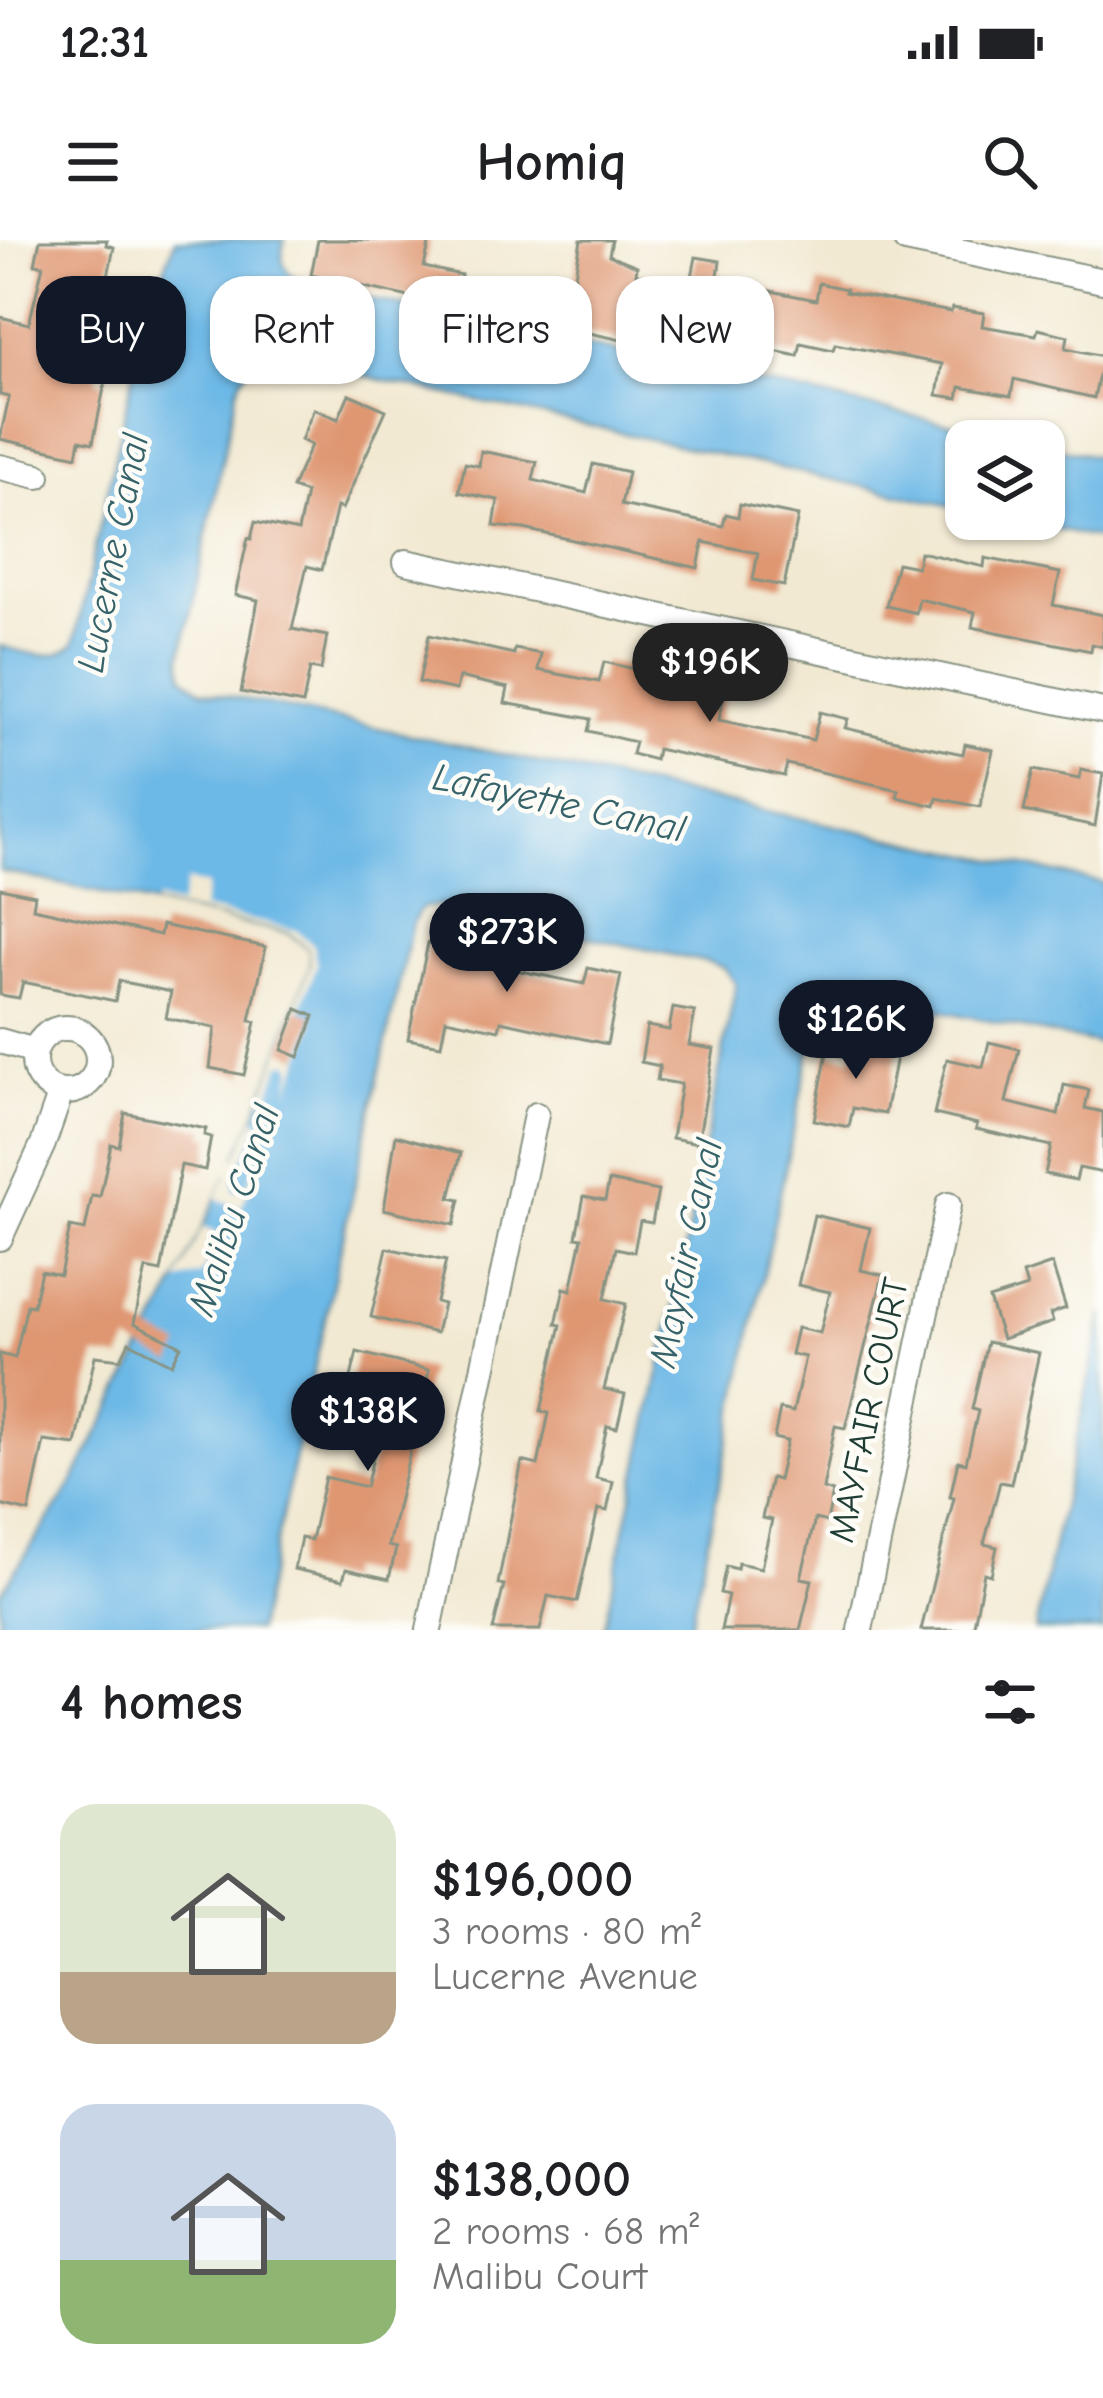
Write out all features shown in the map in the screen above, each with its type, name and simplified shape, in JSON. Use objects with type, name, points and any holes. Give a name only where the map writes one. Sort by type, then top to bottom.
[{"type":"street","points":[[906,240],[1103,281]]},
{"type":"street","points":[[0,467],[38,476]]},
{"type":"street","points":[[406,562],[1103,711]]},
{"type":"street","points":[[70,1028],[89,1038],[98,1059],[91,1080],[61,1092],[50,1088],[36,1072],[35,1051],[48,1033],[70,1028]]},
{"type":"street","points":[[0,1041],[35,1051]]},
{"type":"street","points":[[0,1238],[32,1171],[61,1092]]},
{"type":"street","points":[[430,1630],[536,1115]]},
{"type":"street","name":"MAYFAIR COURT","points":[[860,1630],[948,1204]]},
{"type":"water","points":[[175,240],[285,240],[282,255],[293,276],[210,276],[210,384],[239,384],[181,658],[184,676],[200,690],[1103,883],[1103,1045],[849,991],[828,994],[820,1002],[689,1630],[603,1630],[675,1300],[736,985],[725,968],[711,963],[439,905],[421,908],[412,924],[257,1630],[0,1630],[0,1594],[71,1486],[177,1282],[254,1119],[311,964],[309,949],[289,933],[0,871],[0,646],[49,655],[74,644],[131,384],[186,384],[186,276],[162,276]]},
{"type":"water","points":[[375,300],[399,305],[399,384],[592,384],[592,347],[616,352],[616,384],[765,384],[945,423],[945,504],[375,379]]},
{"type":"water","points":[[1065,450],[1103,458],[1103,540],[1065,532]]},
{"type":"water","points":[[1103,1313],[1103,1630],[1035,1630],[1101,1324]]},
{"type":"pier","points":[[186,881],[207,885],[202,909],[296,930],[313,945],[317,964],[288,1044],[315,1021],[288,1093],[293,1069],[289,1061],[280,1065],[267,1101],[262,1099],[311,964],[309,949],[289,932],[155,904],[156,900],[180,905]]},
{"type":"pier","points":[[254,1119],[260,1122],[233,1180],[234,1192],[246,1186],[260,1158],[264,1160],[240,1209],[216,1198],[227,1175],[222,1172],[230,1156],[236,1158]]},
{"type":"pier","points":[[203,1227],[220,1235],[202,1274],[177,1282]]},
{"type":"building","points":[[40,240],[107,240],[106,245],[114,247],[108,276],[40,276],[43,265],[35,264]]},
{"type":"building","points":[[318,240],[430,240],[424,267],[461,275],[399,276],[399,295],[375,289],[375,276],[311,275]]},
{"type":"building","points":[[581,240],[612,240],[609,255],[637,266],[636,274],[646,276],[616,276],[616,339],[592,334],[592,276],[575,276]]},
{"type":"building","points":[[696,257],[720,261],[718,276],[692,276]]},
{"type":"building","points":[[819,283],[951,312],[952,308],[984,313],[982,326],[1068,336],[1066,348],[1103,356],[1094,398],[1014,379],[1011,396],[960,387],[958,398],[937,395],[942,364],[835,344],[833,350],[801,343],[798,356],[774,351],[774,292],[816,300]]},
{"type":"building","points":[[36,294],[36,384],[105,384],[93,443],[80,440],[77,456],[0,439],[9,397],[0,395],[0,317],[29,324]]},
{"type":"building","points":[[349,394],[386,410],[342,509],[337,507],[322,570],[307,566],[292,629],[327,636],[321,670],[310,668],[303,704],[241,692],[258,600],[235,595],[248,538],[255,522],[298,531],[306,493],[292,488],[311,445],[301,440],[314,409],[338,419]]},
{"type":"building","points":[[481,451],[537,462],[533,480],[586,493],[593,464],[628,472],[621,505],[723,526],[726,514],[738,517],[740,504],[798,516],[784,586],[753,580],[758,553],[703,542],[698,568],[494,526],[498,500],[459,492],[465,463],[479,466]]},
{"type":"building","points":[[920,552],[984,567],[985,558],[1060,573],[1053,605],[1103,615],[1103,647],[1092,644],[1091,651],[972,627],[975,612],[919,599],[916,613],[886,606],[897,563],[917,567]]},
{"type":"building","points":[[429,635],[514,654],[515,649],[541,654],[538,670],[599,682],[604,662],[674,678],[672,684],[724,695],[719,720],[813,740],[820,712],[848,719],[845,728],[909,743],[963,754],[965,744],[993,750],[980,807],[937,798],[935,806],[897,797],[899,790],[787,764],[784,776],[657,749],[655,760],[632,754],[635,742],[588,731],[591,719],[505,703],[508,688],[459,677],[456,690],[419,682]]},
{"type":"building","points":[[1033,770],[1079,779],[1081,770],[1103,774],[1095,826],[1024,811]]},
{"type":"building","points":[[0,888],[35,895],[33,908],[160,935],[162,925],[266,947],[244,1075],[210,1068],[215,1028],[166,1018],[171,992],[119,981],[115,1001],[23,982],[19,998],[0,995]]},
{"type":"building","points":[[460,935],[516,946],[511,969],[584,984],[588,968],[621,975],[607,1044],[501,1021],[499,1030],[446,1019],[441,1045],[408,1039],[428,943],[457,949]]},
{"type":"building","points":[[673,1008],[695,1012],[689,1045],[714,1049],[698,1143],[672,1138],[681,1084],[657,1080],[660,1066],[641,1062],[647,1026],[669,1030]]},
{"type":"building","points":[[297,1009],[314,1016],[299,1057],[282,1050]]},
{"type":"building","points":[[856,1038],[898,1046],[885,1114],[853,1108],[849,1127],[814,1120],[827,1053],[852,1058]]},
{"type":"building","points":[[989,1042],[1019,1049],[1006,1102],[1058,1115],[1064,1085],[1089,1090],[1085,1108],[1103,1112],[1103,1173],[1079,1168],[1076,1180],[1045,1174],[1051,1146],[934,1114],[947,1059],[983,1067]]},
{"type":"building","points":[[125,1113],[206,1129],[204,1135],[211,1137],[205,1170],[181,1165],[161,1272],[146,1269],[134,1323],[181,1346],[172,1364],[129,1342],[121,1359],[95,1356],[76,1445],[44,1441],[29,1512],[0,1505],[0,1354],[15,1358],[27,1305],[33,1306],[41,1271],[60,1275],[70,1227],[85,1230],[92,1196],[100,1197],[111,1144],[119,1146]]},
{"type":"building","points":[[396,1135],[461,1153],[450,1198],[460,1200],[454,1225],[384,1209]]},
{"type":"building","points":[[609,1181],[658,1191],[652,1223],[640,1221],[634,1252],[616,1248],[605,1299],[626,1304],[604,1389],[625,1394],[617,1428],[607,1426],[596,1478],[613,1482],[607,1511],[598,1509],[577,1602],[548,1596],[540,1630],[493,1630],[522,1461],[538,1465],[549,1413],[541,1411],[561,1325],[556,1324],[564,1288],[571,1290],[582,1238],[576,1237],[584,1196],[605,1200]]},
{"type":"building","points":[[814,1215],[870,1228],[861,1270],[883,1275],[845,1428],[835,1426],[823,1489],[833,1492],[827,1522],[815,1519],[801,1578],[812,1580],[800,1630],[721,1630],[728,1595],[720,1593],[726,1566],[737,1569],[738,1563],[761,1568],[772,1520],[762,1518],[771,1478],[778,1480],[787,1441],[774,1438],[780,1409],[793,1412],[805,1357],[791,1354],[797,1328],[820,1333],[830,1292],[798,1285]]},
{"type":"building","points":[[387,1248],[446,1261],[436,1302],[443,1304],[436,1333],[371,1317]]},
{"type":"building","points":[[1052,1264],[1066,1308],[1050,1314],[1053,1322],[1002,1339],[989,1299],[1027,1287],[1023,1274]]},
{"type":"building","points":[[987,1342],[1039,1353],[1011,1484],[1000,1482],[984,1544],[997,1547],[991,1575],[984,1573],[973,1630],[921,1630],[954,1498],[950,1497],[958,1461],[966,1463],[978,1411],[972,1409]]},
{"type":"building","points":[[357,1352],[429,1370],[388,1546],[396,1548],[389,1579],[346,1569],[343,1580],[294,1569],[301,1538],[311,1540],[325,1477],[366,1487],[379,1433],[340,1424]]},
{"type":"water label","name":"Lucerne Canal","points":[[113,553]]},
{"type":"water label","name":"Lafayette Canal","points":[[559,803]]},
{"type":"water label","name":"Malibu Canal","points":[[234,1210]]},
{"type":"water label","name":"Mayfair Canal","points":[[686,1253]]}]
